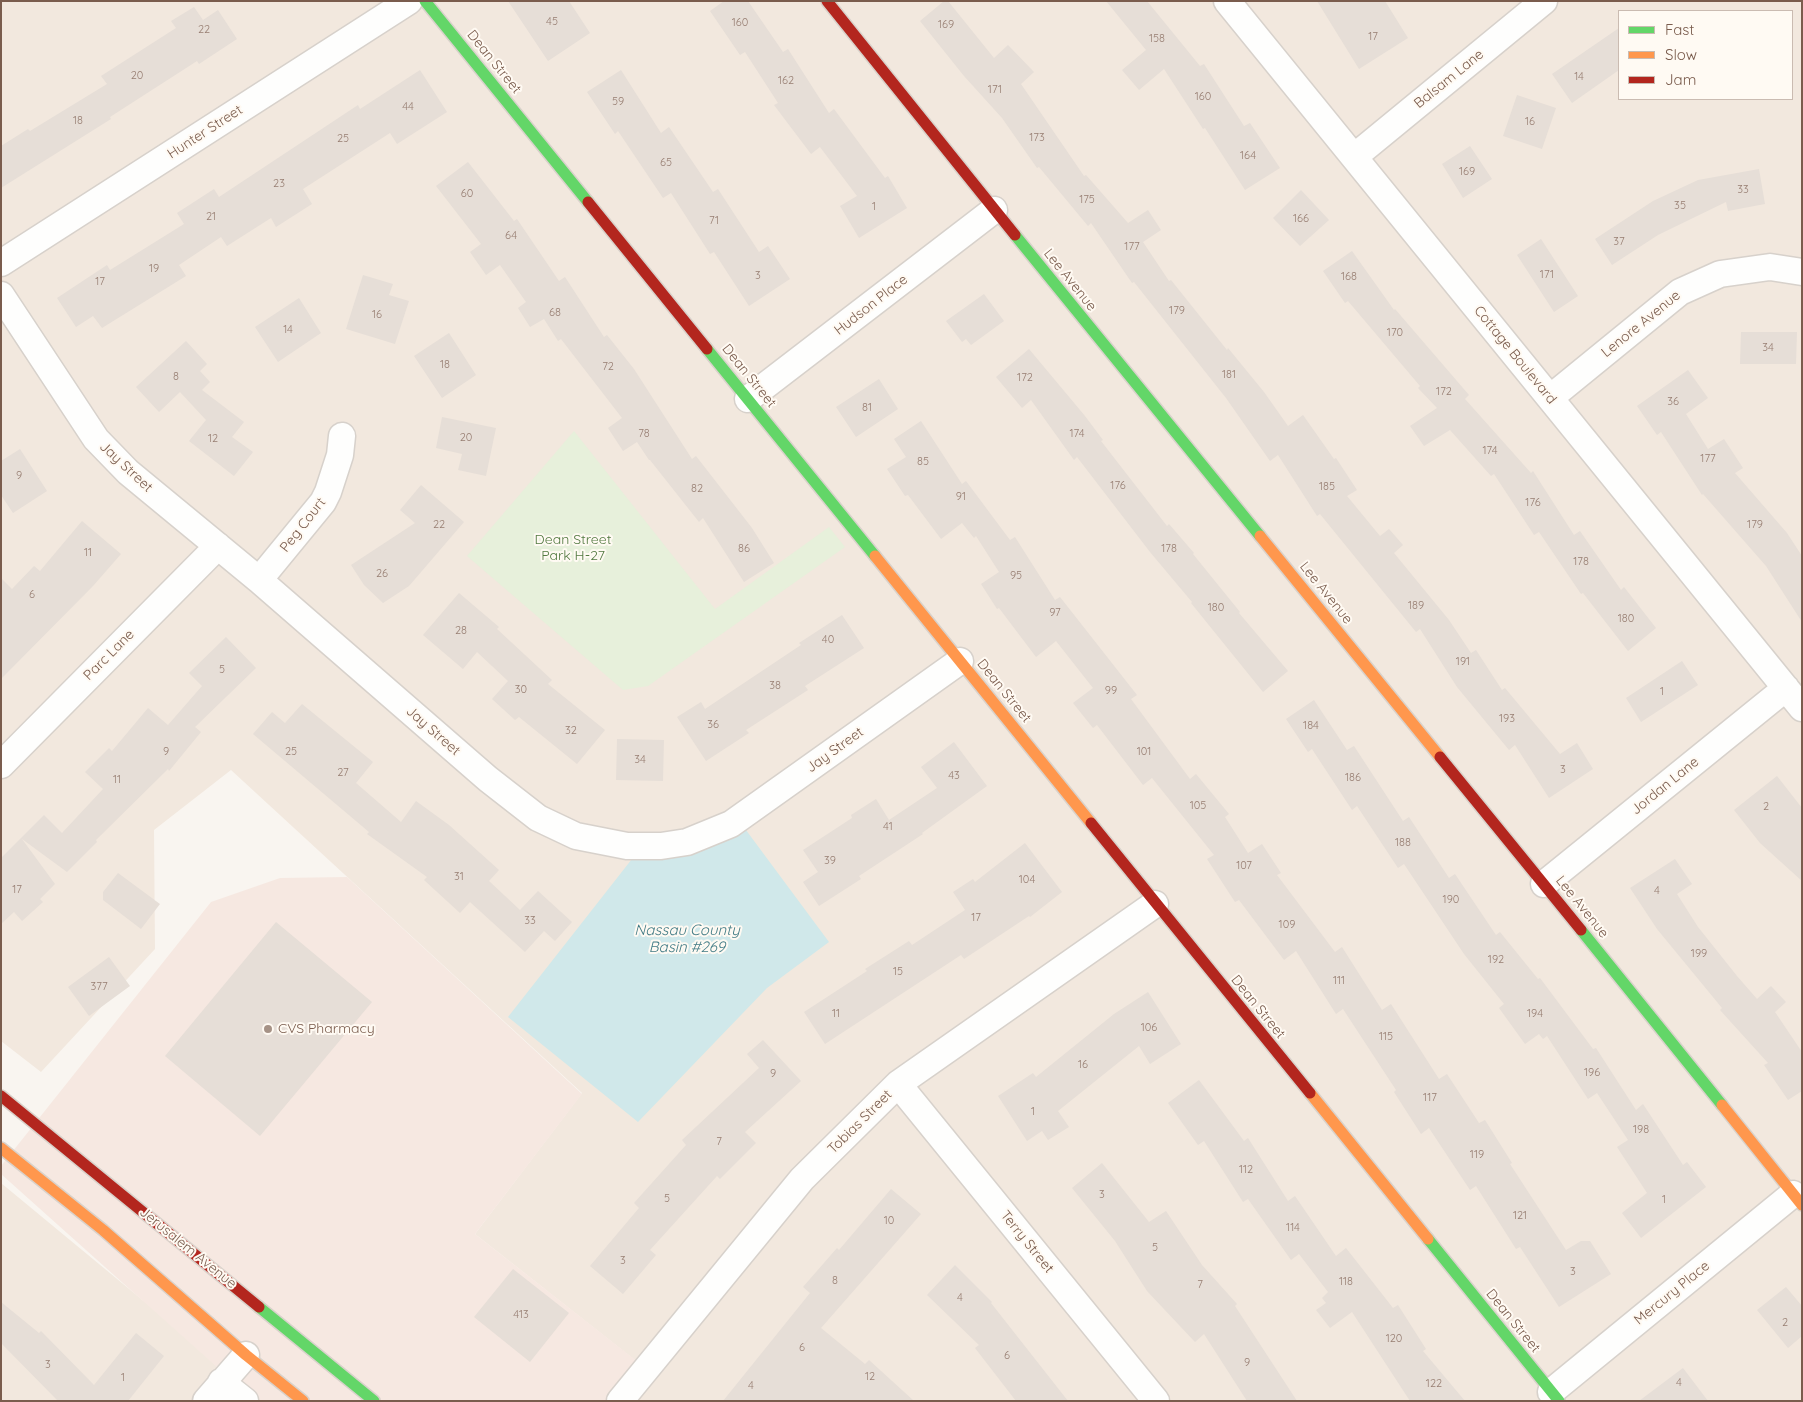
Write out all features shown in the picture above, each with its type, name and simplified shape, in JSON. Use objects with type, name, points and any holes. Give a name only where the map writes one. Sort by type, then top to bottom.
[{"type":"street","name":"Hunter Street","points":[[1,263],[409,1]]},
{"type":"street","name":"Dean Street","points":[[425,1],[1555,1396]]},
{"type":"street","name":"Lee Avenue","points":[[827,1],[994,210],[1544,884],[1797,1199]]},
{"type":"street","name":"Cottage Boulevard","points":[[1227,1],[1794,698]]},
{"type":"street","name":"Balsam Lane","points":[[1354,157],[1544,1]]},
{"type":"street","name":"Hudson Place","points":[[748,400],[994,210]]},
{"type":"street","name":"Lenore Avenue","points":[[1550,398],[1680,292],[1720,274],[1770,267],[1802,272]]},
{"type":"street","name":"Jay Street","points":[[1,295],[96,439],[128,472],[259,580],[488,780],[538,818],[576,836],[627,846],[662,846],[687,842],[731,824],[960,660]]},
{"type":"street","name":"Peg Court","points":[[259,580],[323,502],[340,455],[342,436]]},
{"type":"street","name":"Parc Lane","points":[[1,765],[218,546]]},
{"type":"street","name":"Jordan Lane","points":[[1544,884],[1794,698]]},
{"type":"street","name":"Tobias Street","points":[[620,1401],[802,1179],[898,1084],[1155,904]]},
{"type":"street","name":"Terry Street","points":[[898,1084],[1156,1401]]},
{"type":"street","name":"Jerusalem Avenue","points":[[1,1096],[374,1401]]},
{"type":"street","points":[[1,1148],[103,1230],[246,1355],[303,1401]]},
{"type":"street","name":"Mercury Place","points":[[1555,1396],[1797,1199]]},
{"type":"street","points":[[245,1401],[214,1391],[246,1355]]},
{"type":"shaded area","points":[[1,1],[1802,1],[1802,1401],[636,1401],[655,1376],[475,1234],[582,1093],[231,770],[154,830],[155,949],[41,1072],[1,1041]]},
{"type":"shaded area","points":[[347,877],[582,1094],[475,1234],[656,1376],[636,1401],[250,1401],[238,1386],[1,1174],[1,1166],[211,902],[280,878]]},
{"type":"shaded area","points":[[1,1183],[203,1350],[245,1401],[1,1401]]},
{"type":"green space","name":"Dean Street Park H-27","points":[[574,431],[715,609],[829,527],[845,547],[648,686],[623,690],[467,556]]},
{"type":"water","name":"Nassau County Basin #269","points":[[740,822],[829,942],[767,988],[638,1122],[508,1017],[639,850]]},
{"type":"building","points":[[508,1],[569,1],[590,33],[548,61]]},
{"type":"building","points":[[724,1],[748,1],[783,52],[788,49],[829,113],[834,109],[885,178],[888,176],[907,208],[859,238],[840,206],[857,196],[820,147],[811,154],[774,105],[778,103],[745,52],[740,55],[710,11]]},
{"type":"building","points":[[944,1],[948,1],[994,58],[1008,45],[1034,72],[1021,84],[1084,176],[1086,175],[1128,223],[1148,210],[1161,230],[1143,242],[1169,281],[1171,280],[1227,350],[1228,348],[1264,392],[1288,426],[1303,415],[1334,459],[1336,458],[1357,490],[1347,496],[1380,536],[1389,529],[1403,545],[1394,553],[1449,620],[1471,653],[1476,650],[1502,690],[1505,688],[1560,754],[1577,743],[1593,769],[1549,798],[1515,745],[1509,750],[1457,687],[1420,629],[1416,632],[1320,514],[1317,516],[1278,455],[1270,461],[1226,398],[1134,282],[1132,283],[1091,223],[1088,226],[1039,167],[1037,168],[1002,118],[964,76],[920,21]]},
{"type":"building","points":[[1106,1],[1147,1],[1200,66],[1204,64],[1244,126],[1250,123],[1280,168],[1245,190],[1164,69],[1139,90],[1122,70],[1146,50]]},
{"type":"building","points":[[1317,1],[1385,1],[1408,38],[1359,69]]},
{"type":"building","points":[[194,7],[203,20],[218,10],[237,39],[199,64],[197,61],[110,117],[111,119],[1,188],[1,146],[28,129],[30,131],[107,84],[101,76],[176,28],[171,21]]},
{"type":"building","points":[[1618,29],[1618,71],[1572,103],[1552,74]]},
{"type":"building","points":[[420,70],[447,112],[397,144],[390,133],[303,189],[312,204],[276,227],[271,218],[227,246],[221,237],[179,265],[186,276],[102,328],[93,316],[76,327],[57,298],[107,265],[110,270],[184,224],[177,213],[214,189],[219,197],[358,105],[360,109]]},
{"type":"building","points":[[621,70],[661,133],[669,127],[713,192],[718,189],[759,252],[768,246],[790,279],[749,306],[714,252],[710,254],[671,193],[663,198],[618,131],[615,134],[587,92]]},
{"type":"building","points":[[1517,95],[1556,108],[1542,149],[1503,136]]},
{"type":"building","points":[[1470,146],[1492,179],[1463,198],[1442,164]]},
{"type":"building","points":[[468,162],[514,221],[517,219],[559,281],[565,277],[604,337],[607,335],[634,369],[692,459],[696,456],[752,528],[774,563],[744,582],[703,518],[699,522],[649,460],[637,442],[623,451],[608,428],[622,418],[561,339],[558,341],[544,319],[530,327],[518,308],[526,302],[500,265],[486,275],[470,252],[481,244],[436,186]]},
{"type":"building","points":[[1759,169],[1765,204],[1728,211],[1726,202],[1658,235],[1612,265],[1595,239],[1653,201],[1698,180]]},
{"type":"building","points":[[1301,190],[1329,220],[1300,246],[1273,218]]},
{"type":"building","points":[[1541,239],[1578,296],[1554,312],[1517,255]]},
{"type":"building","points":[[1352,251],[1394,310],[1469,395],[1465,399],[1531,473],[1533,471],[1574,535],[1580,531],[1621,590],[1624,587],[1656,628],[1628,651],[1583,593],[1581,594],[1539,532],[1534,535],[1494,474],[1491,476],[1450,430],[1424,446],[1410,426],[1437,408],[1418,388],[1420,386],[1348,301],[1345,303],[1323,271]]},
{"type":"building","points":[[363,275],[393,284],[389,295],[409,301],[395,344],[346,329]]},
{"type":"building","points":[[984,294],[1004,321],[971,345],[966,339],[962,342],[946,321]]},
{"type":"building","points":[[299,298],[321,333],[278,362],[255,327]]},
{"type":"building","points":[[1741,332],[1797,332],[1796,364],[1740,364]]},
{"type":"building","points":[[449,333],[476,375],[442,398],[414,356]]},
{"type":"building","points":[[186,341],[207,364],[200,371],[210,382],[202,390],[244,422],[232,437],[253,452],[234,476],[189,441],[206,420],[180,392],[159,412],[136,387]]},
{"type":"building","points":[[1029,349],[1085,416],[1103,440],[1101,441],[1167,526],[1169,524],[1194,553],[1239,613],[1288,671],[1263,692],[1150,552],[1077,457],[1074,460],[1031,400],[1022,408],[996,377]]},
{"type":"building","points":[[1688,370],[1708,398],[1686,414],[1708,449],[1724,439],[1743,468],[1735,473],[1787,533],[1802,556],[1802,622],[1766,566],[1702,495],[1661,432],[1657,435],[1637,406]]},
{"type":"building","points":[[879,379],[898,409],[856,437],[836,407]]},
{"type":"building","points":[[442,417],[496,428],[486,476],[458,470],[462,454],[436,448]]},
{"type":"building","points":[[921,421],[962,484],[966,481],[1010,540],[1015,537],[1055,600],[1060,597],[1137,695],[1131,699],[1190,779],[1196,774],[1229,814],[1225,817],[1248,853],[1262,844],[1281,873],[1277,875],[1335,952],[1342,947],[1382,1010],[1391,1004],[1439,1079],[1447,1074],[1479,1123],[1485,1120],[1512,1163],[1510,1164],[1566,1250],[1581,1241],[1590,1241],[1611,1274],[1559,1307],[1520,1247],[1516,1249],[1476,1186],[1470,1190],[1429,1128],[1421,1134],[1394,1092],[1396,1090],[1343,1009],[1336,1014],[1296,951],[1284,960],[1239,900],[1235,902],[1207,859],[1214,855],[1152,778],[1143,785],[1097,725],[1093,728],[1073,703],[1093,688],[1056,641],[1036,657],[999,608],[997,609],[981,584],[999,572],[976,536],[974,538],[962,523],[941,539],[908,495],[905,496],[887,469],[906,457],[894,439]]},
{"type":"building","points":[[20,449],[47,491],[13,513],[1,495],[1,461]]},
{"type":"building","points":[[421,485],[464,522],[409,586],[383,603],[364,585],[351,565],[415,523],[400,510]]},
{"type":"building","points":[[82,521],[121,554],[93,586],[1,679],[1,578],[12,589],[34,566],[40,571]]},
{"type":"building","points":[[459,593],[499,627],[497,629],[552,680],[548,684],[605,730],[577,764],[519,717],[515,720],[492,699],[508,681],[477,652],[463,669],[423,635]]},
{"type":"building","points":[[842,615],[864,648],[805,686],[808,690],[746,730],[749,733],[706,761],[677,717],[701,702],[705,709],[801,645],[799,643]]},
{"type":"building","points":[[226,637],[256,668],[195,727],[201,732],[169,771],[168,769],[96,840],[97,842],[67,872],[22,839],[55,884],[40,899],[43,902],[22,921],[14,912],[1,924],[1,858],[44,815],[62,833],[103,789],[85,772],[109,748],[112,751],[148,708],[168,725],[202,686],[189,673]]},
{"type":"building","points":[[1682,661],[1698,685],[1641,722],[1626,698]]},
{"type":"building","points":[[1314,700],[1347,750],[1354,746],[1403,821],[1409,817],[1449,878],[1455,874],[1496,935],[1500,932],[1538,979],[1540,978],[1593,1049],[1596,1048],[1636,1110],[1643,1104],[1683,1165],[1687,1162],[1706,1187],[1641,1238],[1622,1213],[1647,1193],[1617,1147],[1628,1140],[1597,1093],[1588,1099],[1547,1036],[1543,1039],[1539,1034],[1525,1044],[1499,1008],[1504,1004],[1464,954],[1404,864],[1398,868],[1357,806],[1352,810],[1312,749],[1308,752],[1286,719]]},
{"type":"building","points":[[302,704],[373,762],[356,783],[401,822],[416,801],[449,825],[499,870],[489,881],[520,910],[538,891],[572,922],[555,941],[544,931],[525,952],[470,902],[460,913],[424,880],[427,877],[367,834],[369,832],[253,734],[272,712],[285,723]]},
{"type":"building","points":[[617,739],[664,740],[663,781],[616,780]]},
{"type":"building","points":[[954,742],[987,786],[923,834],[859,876],[861,879],[819,906],[803,882],[818,872],[803,850],[852,818],[851,815],[876,799],[889,820],[937,788],[921,767]]},
{"type":"building","points":[[1777,776],[1802,808],[1802,881],[1760,843],[1734,810]]},
{"type":"building","points":[[1025,843],[1062,892],[1030,917],[964,959],[961,955],[825,1044],[804,1012],[909,941],[912,945],[965,910],[953,892],[973,879],[975,882]]},
{"type":"building","points":[[1675,859],[1692,884],[1677,894],[1698,927],[1757,999],[1771,986],[1786,1002],[1775,1012],[1802,1052],[1802,1091],[1788,1100],[1764,1065],[1768,1063],[1720,1010],[1722,1008],[1657,929],[1630,888]]},
{"type":"building","points":[[118,873],[160,904],[141,929],[103,900],[103,892]]},
{"type":"building","name":"CVS Pharmacy","points":[[276,922],[372,1002],[260,1136],[165,1056]]},
{"type":"building","points":[[109,957],[130,986],[89,1016],[68,987]]},
{"type":"building","points":[[1148,992],[1181,1044],[1150,1064],[1139,1046],[1058,1111],[1069,1127],[1048,1140],[1042,1131],[1027,1141],[998,1096],[1033,1073],[1036,1077],[1114,1014]]},
{"type":"building","points":[[763,1040],[801,1081],[745,1132],[756,1143],[720,1179],[717,1176],[650,1250],[656,1255],[623,1294],[590,1266],[639,1208],[634,1203],[686,1145],[682,1140],[759,1068],[747,1054]]},
{"type":"building","points":[[1199,1080],[1244,1141],[1248,1138],[1288,1201],[1295,1196],[1336,1256],[1346,1248],[1393,1308],[1398,1305],[1426,1349],[1423,1351],[1465,1401],[1410,1401],[1352,1312],[1330,1328],[1316,1310],[1326,1303],[1322,1298],[1328,1292],[1299,1254],[1291,1260],[1248,1199],[1243,1202],[1204,1141],[1198,1145],[1168,1103]]},
{"type":"building","points":[[1102,1163],[1149,1222],[1166,1211],[1202,1265],[1237,1304],[1235,1306],[1297,1401],[1247,1401],[1204,1334],[1195,1342],[1147,1291],[1115,1241],[1072,1188]]},
{"type":"building","points":[[891,1189],[921,1214],[821,1328],[865,1364],[869,1360],[914,1401],[723,1401],[810,1293],[803,1287],[837,1248],[839,1250]]},
{"type":"building","points":[[955,1265],[992,1302],[1068,1401],[1016,1401],[975,1348],[979,1345],[927,1295]]},
{"type":"building","points":[[513,1269],[569,1313],[530,1362],[474,1317]]},
{"type":"building","points":[[1786,1287],[1802,1306],[1802,1336],[1788,1348],[1757,1310]]},
{"type":"building","points":[[1,1302],[39,1333],[41,1331],[94,1385],[136,1333],[164,1356],[128,1401],[58,1401],[1,1343]]},
{"type":"building","points":[[1683,1368],[1708,1401],[1639,1401]]},
{"type":"traffic: fast","points":[[425,1],[588,202]]},
{"type":"traffic: fast","points":[[1015,235],[1260,536]]},
{"type":"traffic: fast","points":[[707,349],[875,556]]},
{"type":"traffic: fast","points":[[1581,930],[1722,1105]]},
{"type":"traffic: fast","points":[[1428,1239],[1559,1401]]},
{"type":"traffic: fast","points":[[259,1307],[374,1401]]},
{"type":"traffic: slow","points":[[1260,536],[1440,757]]},
{"type":"traffic: slow","points":[[875,556],[1091,823]]},
{"type":"traffic: slow","points":[[1310,1093],[1428,1239]]},
{"type":"traffic: slow","points":[[1722,1105],[1802,1205]]},
{"type":"traffic: slow","points":[[1,1148],[103,1230],[246,1355],[303,1401]]},
{"type":"traffic: jam","points":[[827,1],[1015,235]]},
{"type":"traffic: jam","points":[[588,202],[707,349]]},
{"type":"traffic: jam","points":[[1440,757],[1581,930]]},
{"type":"traffic: jam","points":[[1091,823],[1310,1093]]},
{"type":"traffic: jam","points":[[1,1096],[259,1307]]},
{"type":"place","name":"CVS Pharmacy","points":[[268,1029]]}]
